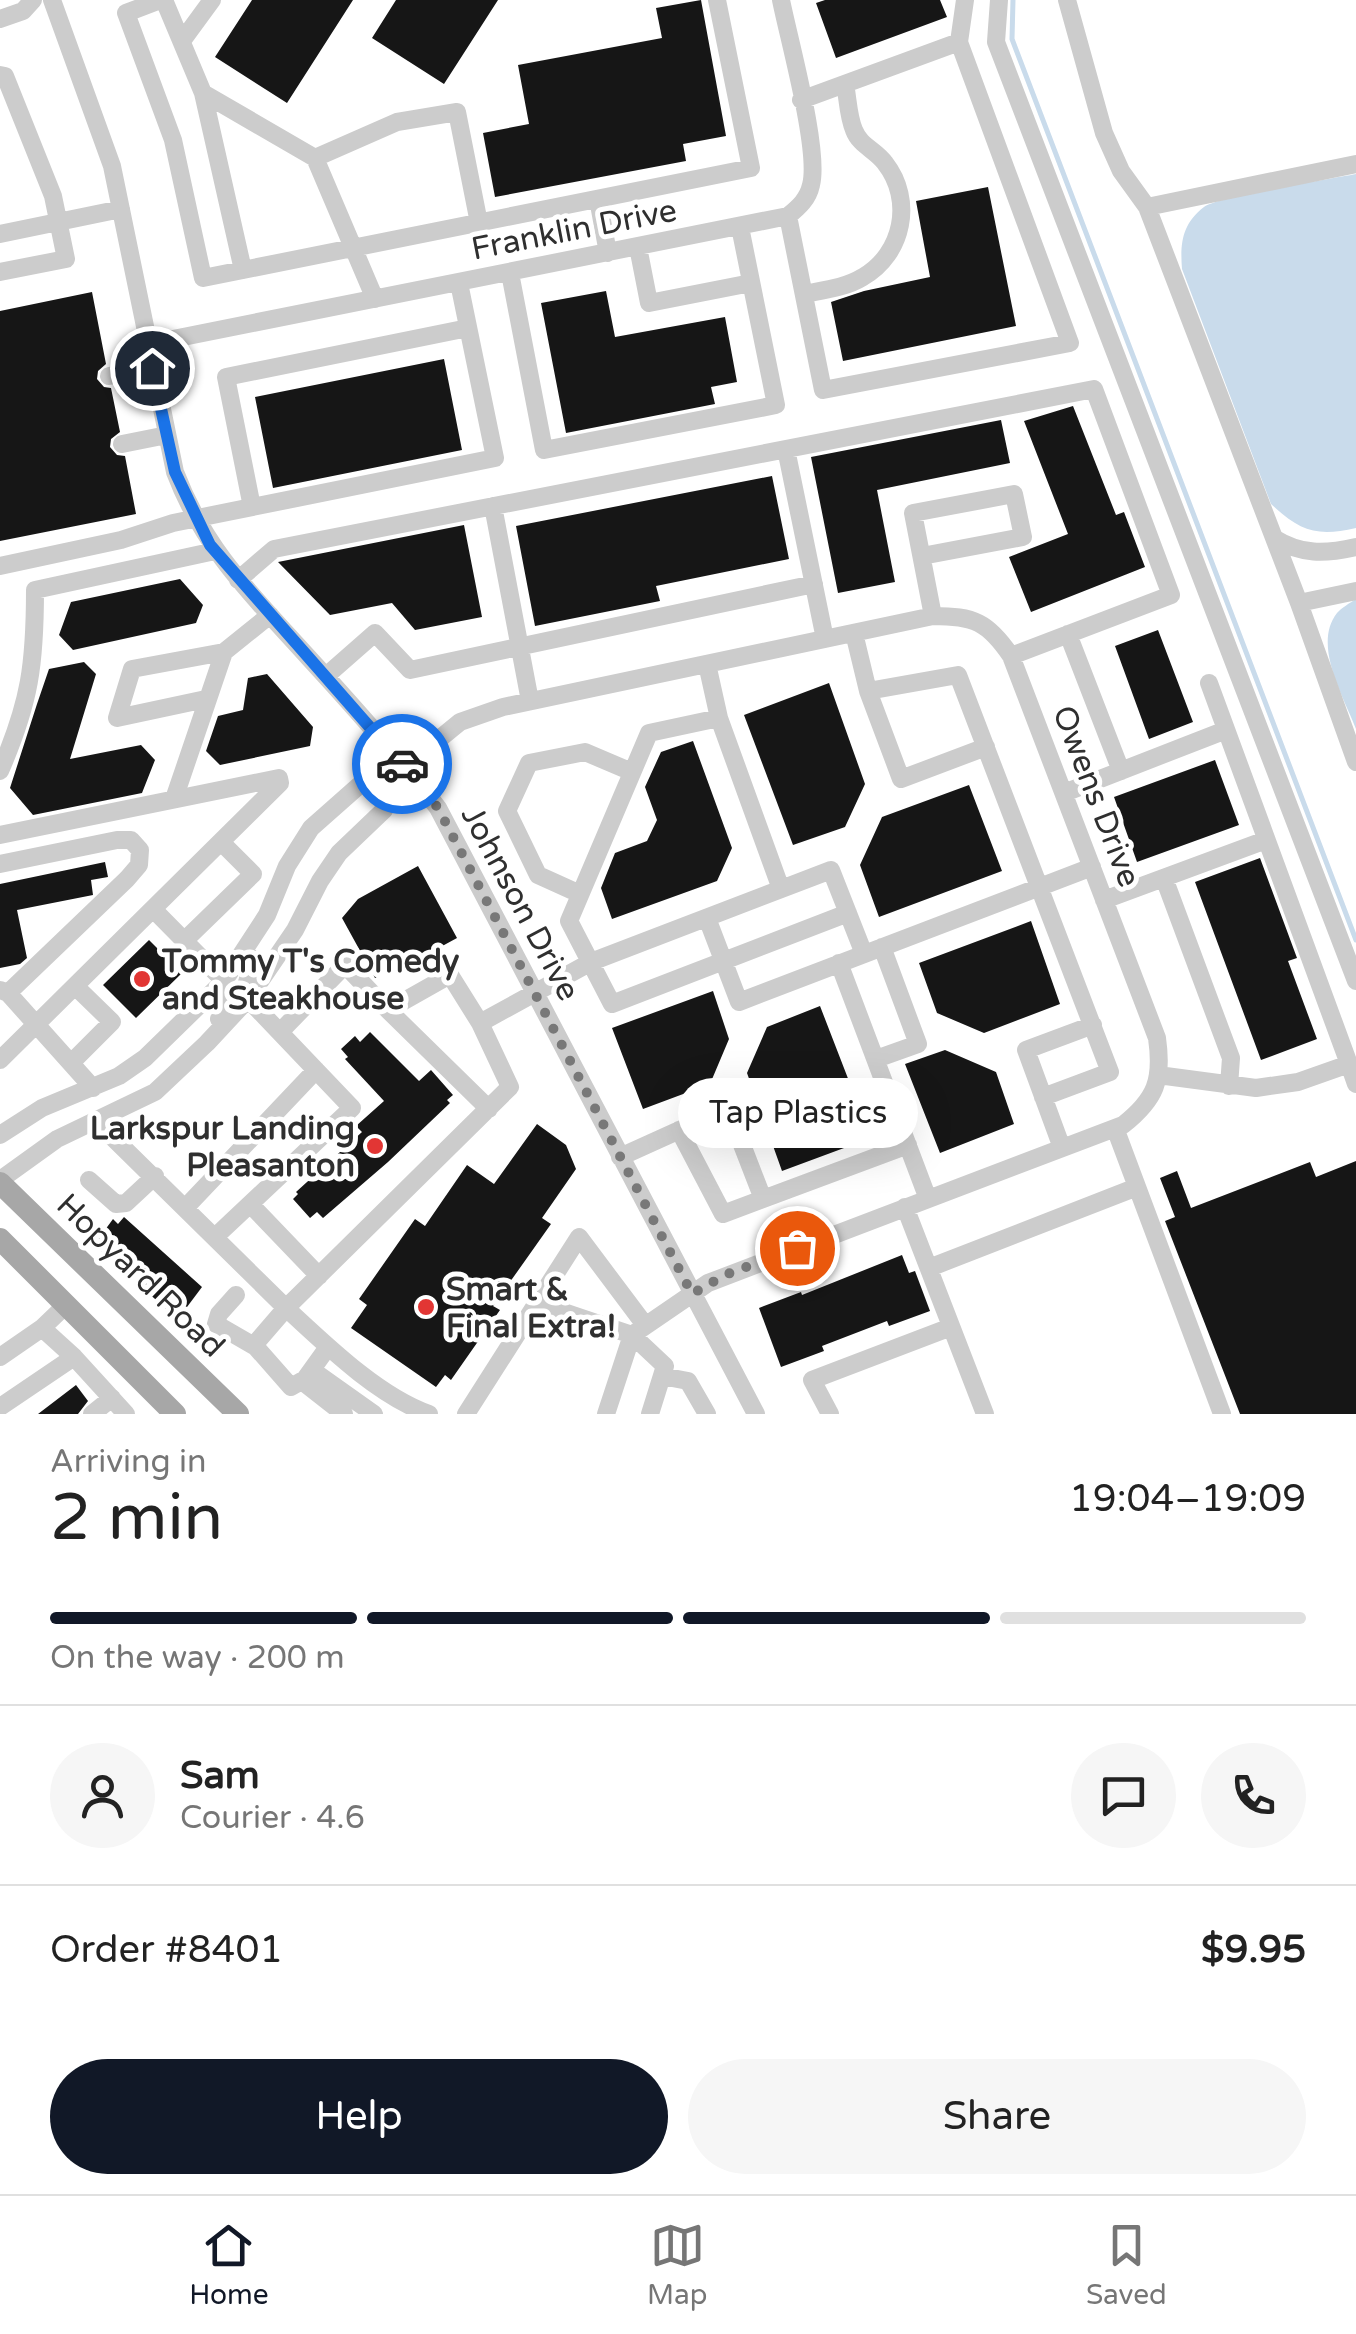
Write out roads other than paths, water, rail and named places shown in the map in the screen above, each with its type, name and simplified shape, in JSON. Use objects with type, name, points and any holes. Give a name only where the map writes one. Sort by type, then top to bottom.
[{"type":"main road","name":"Hopyard Road","points":[[0,1181],[238,1414]]},
{"type":"main road","points":[[0,1238],[175,1414]]},
{"type":"street","points":[[0,18],[23,11],[33,0]]},
{"type":"street","name":"Johnson Drive","points":[[52,0],[112,166],[175,472],[195,518],[238,580],[438,808],[756,1414]]},
{"type":"street","points":[[243,270],[203,93],[182,42],[162,0],[126,13],[173,140],[203,278],[354,248],[479,222],[751,168],[717,0]]},
{"type":"street","points":[[182,42],[212,0]]},
{"type":"street","points":[[781,0],[813,160],[811,190],[788,216],[823,390],[1070,343],[959,42],[965,0]]},
{"type":"street","points":[[999,0],[996,42],[1356,980]]},
{"type":"street","points":[[1067,0],[1104,133],[1121,171],[1147,207],[1356,762]]},
{"type":"street","points":[[802,100],[959,42]]},
{"type":"street","points":[[0,74],[5,76],[53,196],[66,259],[0,272]]},
{"type":"street","points":[[804,294],[851,283],[876,269],[892,248],[902,218],[901,199],[884,162],[861,143],[853,128],[846,84]]},
{"type":"street","points":[[203,93],[315,158],[376,300]]},
{"type":"street","points":[[315,158],[397,122],[457,112],[479,222]]},
{"type":"street","points":[[1147,207],[1356,164]]},
{"type":"street","points":[[598,199],[608,253]]},
{"type":"street","points":[[0,234],[120,209]]},
{"type":"street","name":"Franklin Drive","points":[[148,344],[788,216]]},
{"type":"street","points":[[510,272],[544,450],[776,405],[740,227]]},
{"type":"street","points":[[638,247],[649,303],[752,283]]},
{"type":"street","points":[[0,566],[121,540],[195,518],[495,458],[459,283]]},
{"type":"street","points":[[252,507],[226,377],[468,328]]},
{"type":"street","points":[[109,376],[152,368]]},
{"type":"street","points":[[238,580],[274,548],[1094,389],[1171,595],[1011,656]]},
{"type":"street","points":[[122,444],[167,435]]},
{"type":"street","points":[[786,449],[825,640]]},
{"type":"street","points":[[922,556],[1023,537],[1014,494],[913,513],[933,616]]},
{"type":"street","points":[[492,506],[530,701]]},
{"type":"street","points":[[1274,538],[1292,549],[1316,553],[1356,548]]},
{"type":"street","points":[[0,770],[21,722],[35,658],[36,590],[215,551]]},
{"type":"street","points":[[326,676],[374,633],[410,670],[814,584]]},
{"type":"street","points":[[1299,603],[1356,591]]},
{"type":"street","points":[[206,699],[117,718],[132,670],[224,652],[270,615]]},
{"type":"street","name":"Owens Drive","points":[[0,1134],[42,1108],[119,1076],[145,1058],[224,981],[268,916],[287,866],[310,828],[363,782],[405,767],[460,722],[530,701],[933,616],[957,616],[980,622],[997,635],[1011,656],[1157,1038],[1161,1064],[1158,1076]]},
{"type":"street","points":[[854,633],[868,691],[901,778],[986,747]]},
{"type":"street","points":[[1068,634],[1121,771]]},
{"type":"street","points":[[174,799],[224,652]]},
{"type":"street","points":[[707,664],[719,718],[782,889]]},
{"type":"street","points":[[868,691],[958,675],[1110,1072],[1043,1097]]},
{"type":"street","points":[[1209,684],[1356,1084]]},
{"type":"street","points":[[719,718],[649,733],[568,920],[612,1004],[848,912]]},
{"type":"street","points":[[1064,794],[1226,730]]},
{"type":"street","points":[[580,894],[538,875],[507,812],[529,763],[585,752],[632,772]]},
{"type":"street","name":"Owens Drive","points":[[0,1181],[57,1139],[155,1092],[216,1033],[248,999],[296,930],[339,853],[384,810],[405,767]]},
{"type":"street","points":[[0,835],[279,778],[280,783],[0,1060]]},
{"type":"street","points":[[0,864],[118,840],[131,840],[140,850],[138,865],[127,879],[4,992],[93,1088]]},
{"type":"street","points":[[1104,900],[1266,840]]},
{"type":"street","points":[[184,941],[253,874],[221,842]]},
{"type":"street","points":[[707,918],[739,1002],[1092,867]]},
{"type":"street","points":[[480,1022],[590,962],[831,870],[848,912],[873,951],[918,1044],[876,1060]]},
{"type":"street","points":[[1164,878],[1232,1058],[1229,1086]]},
{"type":"street","points":[[153,909],[224,981],[230,1002],[216,1025],[216,1033]]},
{"type":"street","points":[[216,1236],[352,1108],[248,999],[244,989],[254,962],[245,949]]},
{"type":"street","points":[[839,964],[928,1199]]},
{"type":"street","points":[[280,1032],[345,965],[489,1109]]},
{"type":"street","points":[[254,1346],[286,1308],[510,1087],[480,1022],[450,975],[388,1010]]},
{"type":"street","points":[[71,1063],[112,1022],[75,986]]},
{"type":"street","points":[[1062,1148],[1026,1050],[1093,1025]]},
{"type":"street","points":[[606,1414],[638,1330],[725,1275],[1114,1128],[1142,1110],[1156,1088],[1158,1076],[1256,1088],[1298,1082],[1348,1064]]},
{"type":"street","points":[[186,1207],[316,1070]]},
{"type":"street","points":[[620,1157],[715,1114],[734,1124],[763,1200]]},
{"type":"street","points":[[96,1121],[328,1347],[394,1396],[429,1414]]},
{"type":"street","points":[[1114,1128],[1222,1414]]},
{"type":"street","points":[[679,1130],[722,1214],[908,1145]]},
{"type":"street","points":[[89,1180],[116,1204],[126,1203],[155,1176]]},
{"type":"street","points":[[929,1268],[1136,1187]]},
{"type":"street","points":[[250,1204],[318,1276]]},
{"type":"street","points":[[905,1208],[985,1414]]},
{"type":"street","points":[[466,1414],[578,1237],[665,1366],[650,1414]]},
{"type":"street","points":[[236,1295],[219,1314],[216,1324],[254,1346],[291,1387],[307,1376],[328,1347]]},
{"type":"street","points":[[537,1302],[638,1330]]},
{"type":"street","points":[[0,1357],[42,1328],[67,1304]]},
{"type":"street","points":[[830,1414],[812,1380],[951,1326]]},
{"type":"street","points":[[42,1328],[126,1414]]},
{"type":"street","points":[[0,1407],[74,1357]]},
{"type":"street","points":[[307,1376],[344,1414]]},
{"type":"street","points":[[307,1376],[374,1414]]},
{"type":"street","points":[[662,1376],[688,1381],[707,1414]]},
{"type":"street","points":[[92,1414],[112,1398]]},
{"type":"water","points":[[1356,174],[1356,528],[1309,530],[1271,504],[1182,269],[1182,242],[1191,220],[1213,203]]},
{"type":"water","points":[[1356,599],[1356,729],[1338,687],[1328,640],[1337,613]]},
{"type":"waterway","points":[[1013,0],[1012,39],[1356,940]]},
{"type":"place","name":"Tommy T's Comedy and Steakhouse","points":[[142,979]]},
{"type":"place","name":"Larkspur Landing Pleasanton","points":[[375,1146]]},
{"type":"place","name":"Tap Plastics","points":[[797,1248]]},
{"type":"place","name":"Smart & Final Extra!","points":[[426,1307]]}]
